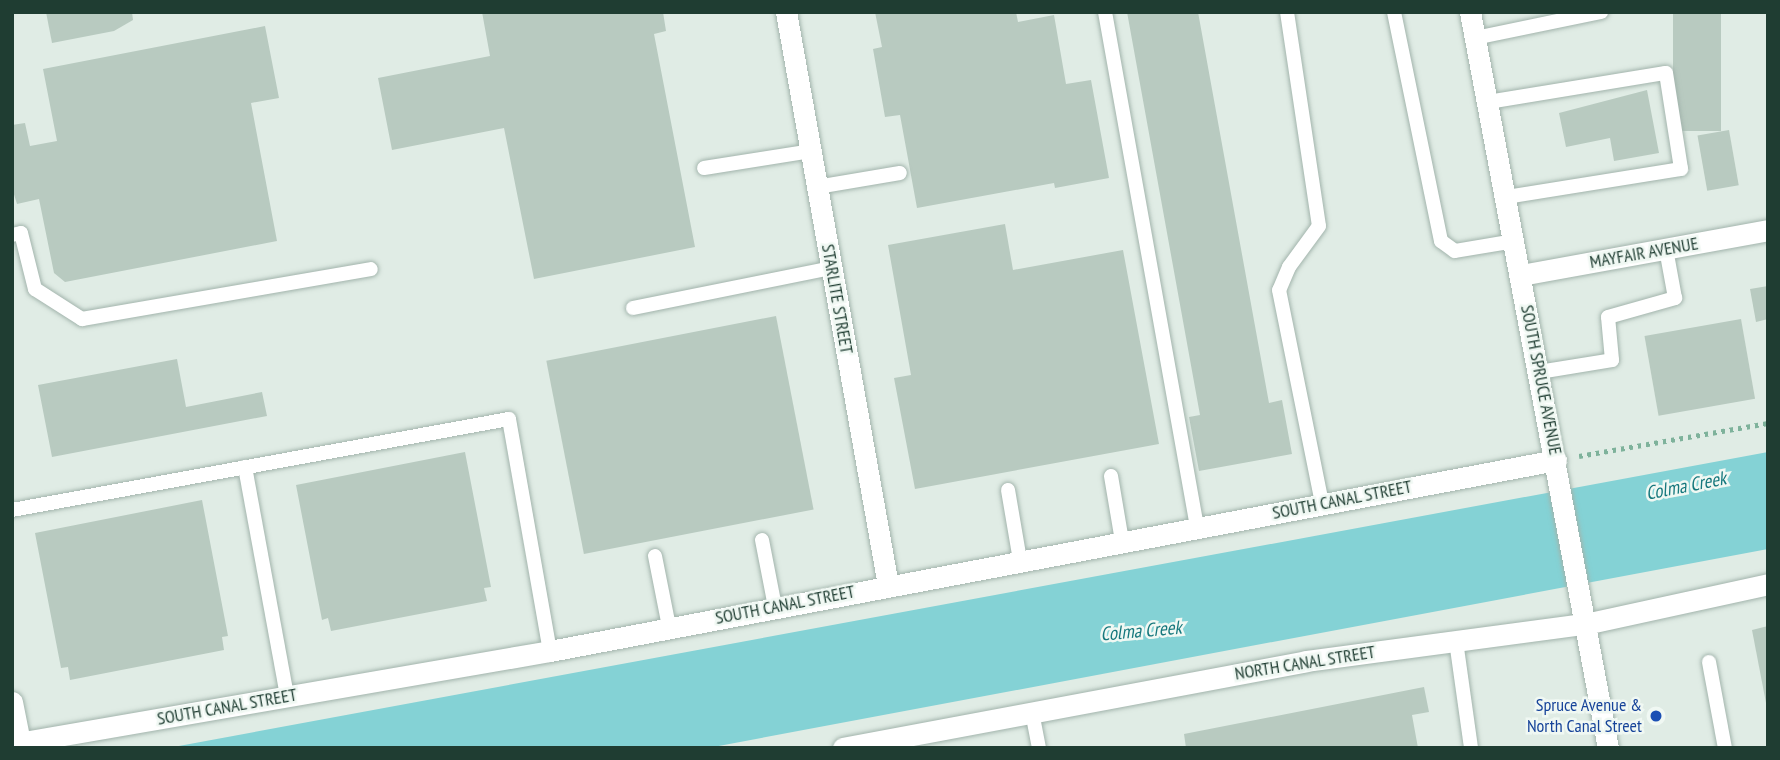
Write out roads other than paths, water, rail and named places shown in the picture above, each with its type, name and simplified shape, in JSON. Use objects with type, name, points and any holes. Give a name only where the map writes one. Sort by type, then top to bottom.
[{"type":"street","name":"STARLITE STREET","points":[[786,12],[888,585]]},
{"type":"street","name":"SOUTH SPRUCE AVENUE","points":[[1470,12],[1562,490],[1608,748]]},
{"type":"street","name":"MAYFAIR AVENUE","points":[[1521,275],[1768,230]]},
{"type":"street","name":"SOUTH CANAL STREET","points":[[16,743],[550,651],[1556,460]]},
{"type":"street","name":"NORTH CANAL STREET","points":[[843,748],[1306,661],[1585,624],[1768,584]]},
{"type":"street","points":[[12,702],[16,743]]},
{"type":"lane","points":[[1105,12],[1197,527]]},
{"type":"lane","points":[[1287,12],[1320,226],[1289,267],[1279,290],[1322,504]]},
{"type":"lane","points":[[1394,12],[1441,242],[1455,251],[1515,241]]},
{"type":"lane","points":[[1475,38],[1601,12]]},
{"type":"lane","points":[[1488,102],[1666,73],[1681,169],[1506,197]]},
{"type":"lane","points":[[704,168],[811,151]]},
{"type":"lane","points":[[817,187],[900,173]]},
{"type":"lane","points":[[12,235],[21,233],[35,289],[82,319],[371,269]]},
{"type":"lane","points":[[1539,372],[1612,360],[1608,317],[1675,298],[1666,249]]},
{"type":"lane","points":[[633,307],[832,268]]},
{"type":"lane","points":[[12,510],[509,419],[550,651]]},
{"type":"lane","points":[[245,467],[287,696]]},
{"type":"lane","points":[[1111,476],[1122,541]]},
{"type":"lane","points":[[1008,489],[1020,560]]},
{"type":"lane","points":[[762,540],[775,607]]},
{"type":"lane","points":[[654,556],[669,627]]},
{"type":"lane","points":[[1456,641],[1471,748]]},
{"type":"lane","points":[[1709,662],[1725,748]]},
{"type":"lane","points":[[1032,712],[1039,748]]},
{"type":"water","name":"Colma Creek","points":[[1768,452],[1768,549],[708,748],[168,748]]},
{"type":"place","name":"Spruce Avenue & North Canal Street","points":[[1656,716]]}]
